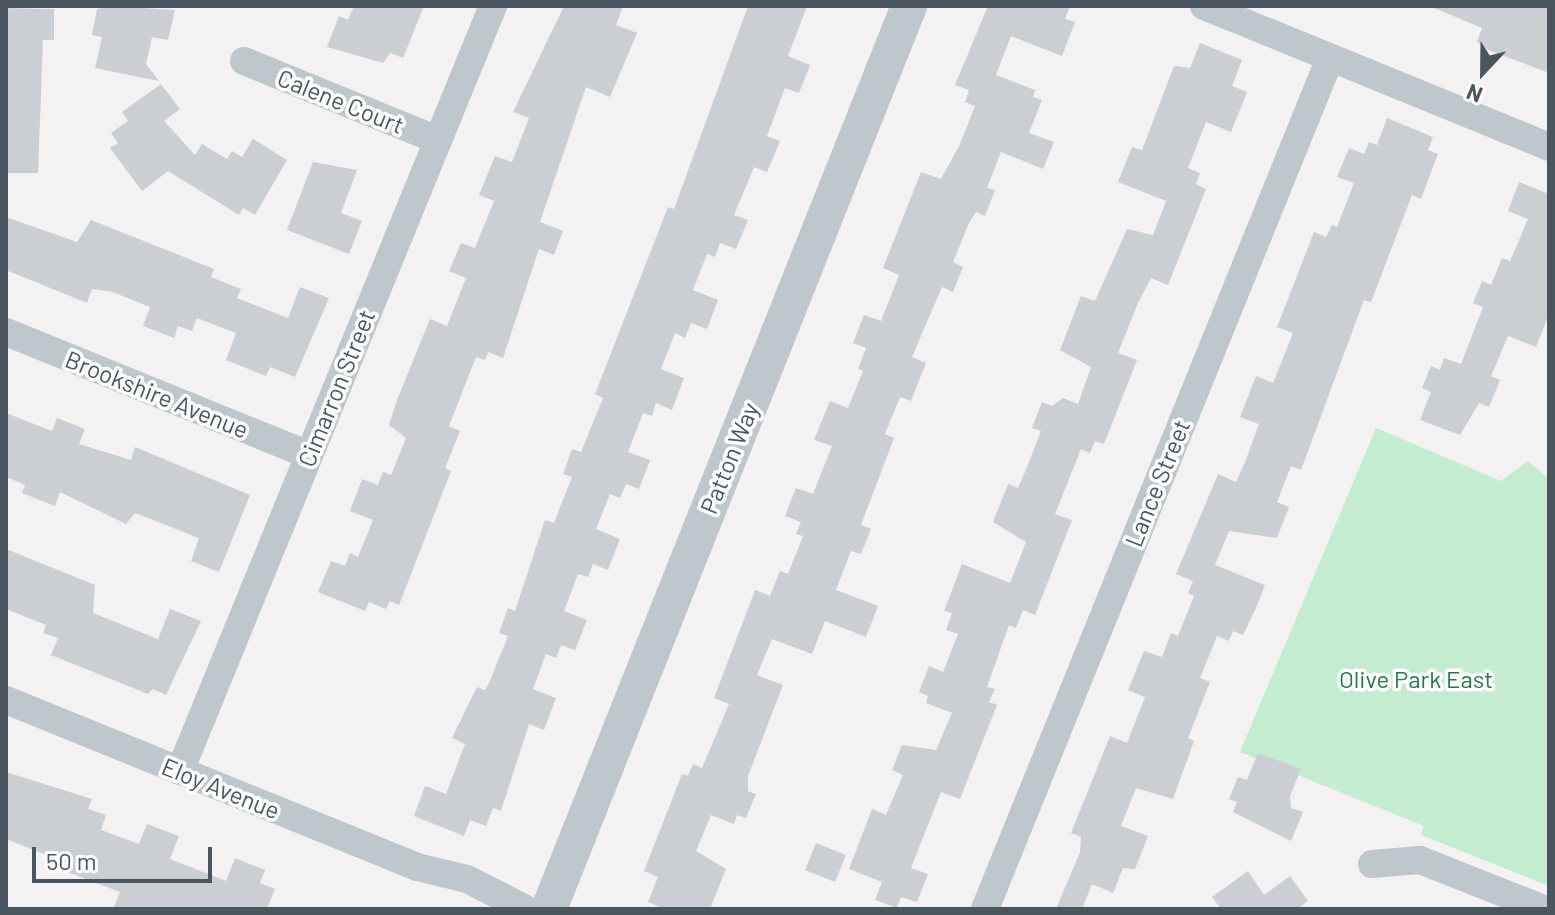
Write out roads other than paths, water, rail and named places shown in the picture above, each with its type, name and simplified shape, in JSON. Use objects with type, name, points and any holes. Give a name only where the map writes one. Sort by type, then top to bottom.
[{"type":"street","name":"Cimarron Street","points":[[180,771],[493,6]]},
{"type":"street","name":"Patton Way","points":[[549,909],[909,6]]},
{"type":"street","points":[[1204,6],[1549,147]]},
{"type":"street","name":"Lance Street","points":[[985,909],[1330,58]]},
{"type":"street","name":"Calene Court","points":[[244,61],[438,140]]},
{"type":"street","name":"Brookshire Avenue","points":[[6,332],[309,455]]},
{"type":"street","name":"Eloy Avenue","points":[[6,700],[417,867],[467,879],[526,909]]},
{"type":"street","points":[[1372,864],[1420,860],[1544,909]]},
{"type":"park label","name":"Olive Park East","points":[[1416,679]]}]
